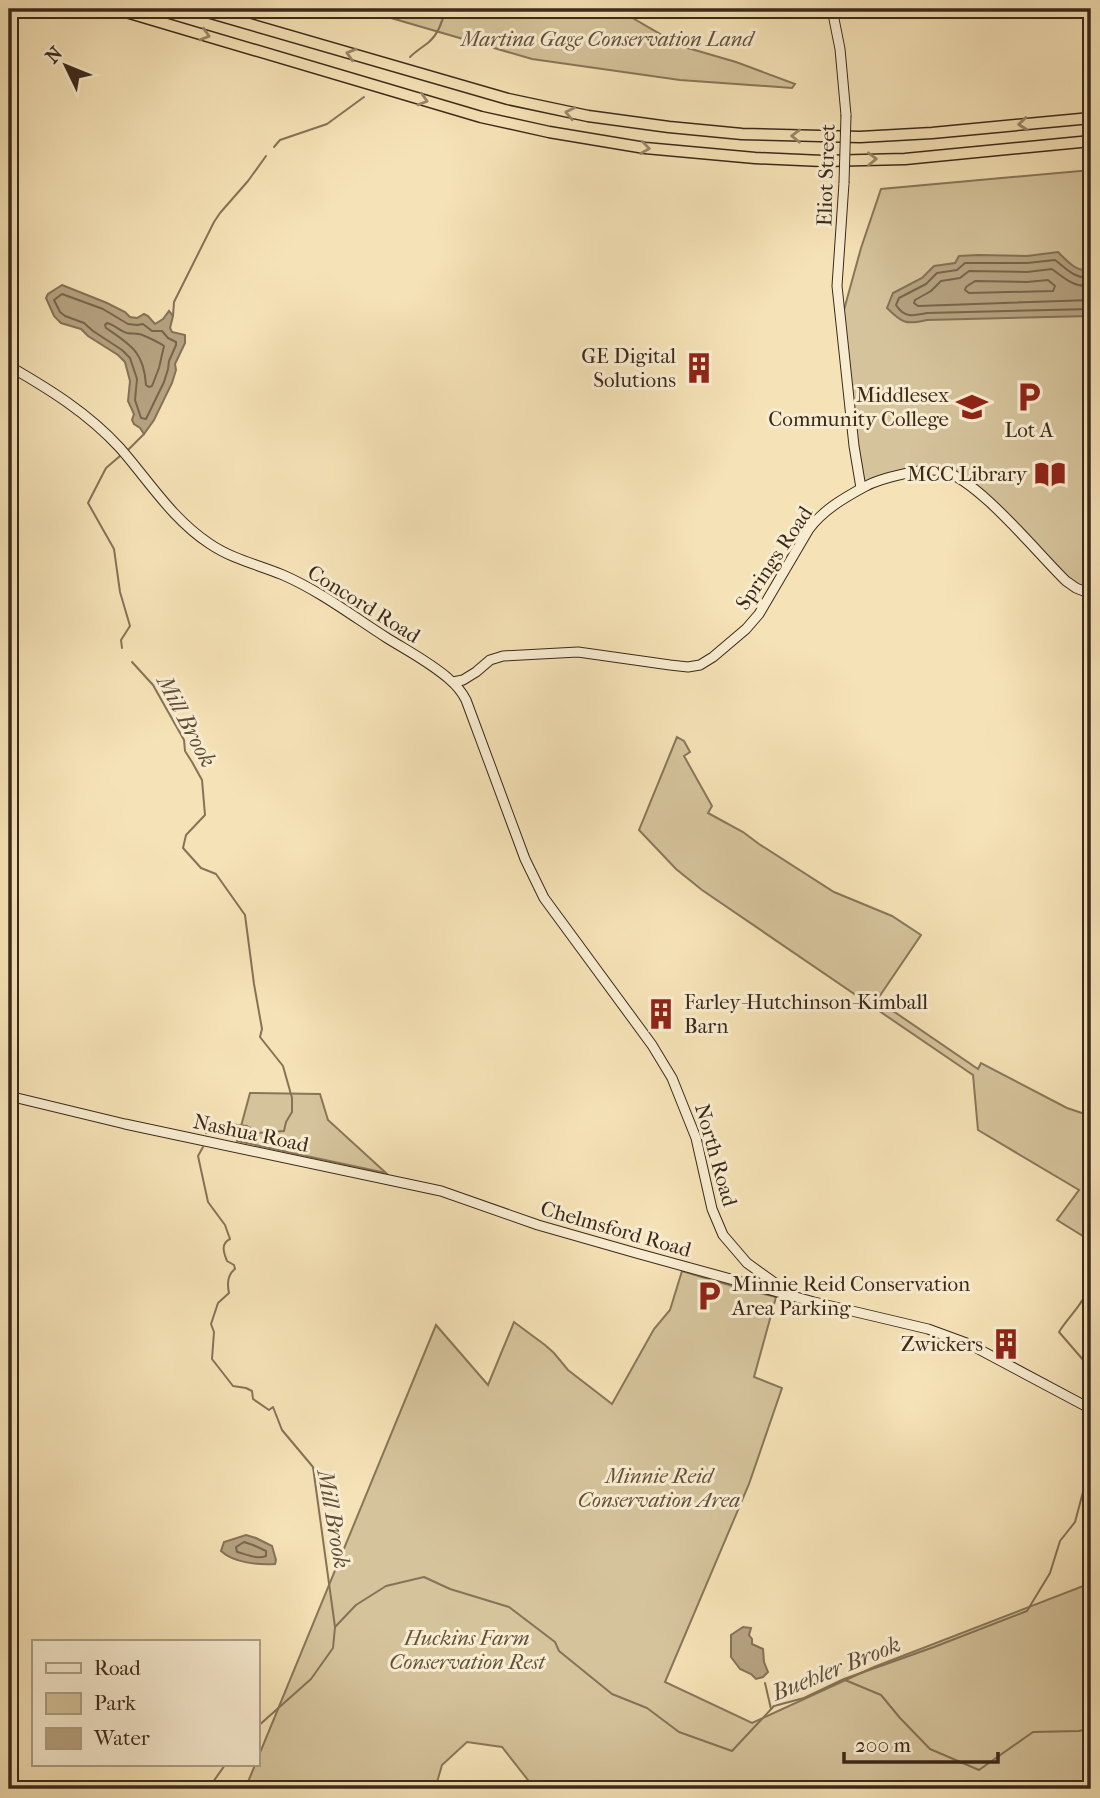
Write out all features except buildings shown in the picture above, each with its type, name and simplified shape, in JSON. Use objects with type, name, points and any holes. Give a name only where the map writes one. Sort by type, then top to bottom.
[{"type":"highway","points":[[116,9],[481,117],[549,132],[645,148],[755,158],[905,159],[1091,141]]},
{"type":"highway","points":[[197,9],[508,99],[587,116],[669,127],[742,134],[860,137],[932,134],[1091,118]]},
{"type":"main road","name":"Eliot Street","points":[[832,9],[840,49],[846,114],[837,286],[861,488]]},
{"type":"main road","name":"Concord Road","points":[[9,366],[92,420],[119,447],[179,519],[213,547],[296,581],[440,671],[453,682],[466,700],[536,883],[593,964]]},
{"type":"main road","name":"Springs Road","points":[[453,682],[463,680],[490,660],[503,656],[578,652],[692,667],[705,662],[760,614],[816,520],[838,502],[872,482],[887,477],[935,470],[950,473],[968,483],[1066,581],[1091,594]]},
{"type":"main road","name":"North Road","points":[[593,964],[652,1045],[672,1078],[696,1138],[712,1209],[726,1240],[747,1264],[788,1295]]},
{"type":"main road","name":"Nashua Road","points":[[9,1096],[136,1126],[420,1186],[485,1207]]},
{"type":"main road","name":"Chelmsford Road","points":[[485,1207],[738,1281]]},
{"type":"main road","points":[[747,1264],[738,1281],[940,1333],[997,1358],[1091,1409]]},
{"type":"green space","name":"Martina Gage Conservation Land","points":[[360,9],[617,9],[681,46],[736,62],[795,84],[792,88],[680,80],[532,59]]},
{"type":"green space","points":[[1091,170],[1091,594],[1076,588],[968,483],[935,470],[861,488],[842,317],[881,189]]},
{"type":"green space","points":[[677,737],[684,741],[690,752],[684,756],[712,806],[708,813],[743,832],[834,892],[892,916],[921,935],[877,1000],[978,1069],[981,1063],[1067,1108],[1091,1116],[1091,1241],[1057,1220],[1079,1190],[978,1130],[973,1075],[702,890],[676,869],[639,830]]},
{"type":"green space","points":[[250,1093],[320,1094],[328,1120],[386,1173],[237,1141]]},
{"type":"green space","points":[[682,1271],[776,1297],[754,1377],[782,1388],[749,1484],[665,1682],[752,1723],[874,1667],[1091,1583],[1091,1789],[535,1789],[502,1747],[467,1742],[442,1765],[435,1789],[245,1789],[255,1766],[259,1766],[259,1755],[436,1325],[488,1385],[514,1322],[545,1345],[568,1370],[612,1404],[654,1329],[670,1310]]},
{"type":"water","points":[[1058,252],[1077,268],[1091,270],[1091,316],[909,322],[901,320],[887,308],[893,293],[922,278],[934,266],[955,263],[959,256],[1027,256]]},
{"type":"water","points":[[62,285],[107,303],[130,317],[137,318],[144,314],[155,324],[169,311],[173,316],[170,328],[172,332],[185,335],[172,383],[144,434],[132,420],[134,414],[128,401],[130,381],[125,362],[81,329],[61,323],[54,316],[46,298]]},
{"type":"water","points":[[246,1535],[272,1546],[275,1564],[239,1561],[221,1551],[224,1542]]},
{"type":"water","points":[[743,1627],[751,1628],[749,1635],[752,1644],[763,1649],[768,1672],[763,1677],[756,1679],[740,1669],[731,1657],[731,1635]]},
{"type":"waterway","name":"Mill Brook","points":[[410,57],[435,35],[445,9]]},
{"type":"waterway","name":"Mill Brook","points":[[274,147],[280,140],[327,124],[364,97]]},
{"type":"waterway","name":"Mill Brook","points":[[173,316],[174,302],[214,222],[266,156]]},
{"type":"waterway","name":"Mill Brook","points":[[129,449],[144,434]]},
{"type":"waterway","name":"Mill Brook","points":[[120,456],[106,468],[88,503],[114,549],[120,592],[130,626],[121,640],[122,648]]},
{"type":"waterway","name":"Mill Brook","points":[[132,662],[153,685],[184,740],[185,751],[202,780],[205,815],[186,835],[183,848],[201,868],[216,874],[245,915],[262,1029],[260,1037],[283,1066],[292,1098],[292,1112],[284,1131],[258,1133],[247,1126],[229,1124],[220,1129],[206,1128],[206,1133]]},
{"type":"waterway","name":"Mill Brook","points":[[203,1147],[198,1156],[208,1202],[225,1225],[230,1239],[225,1243],[224,1252],[227,1261],[234,1265],[235,1269],[228,1280],[229,1293],[218,1303],[211,1324],[214,1332],[212,1359],[233,1386],[252,1391],[253,1399],[269,1410],[273,1407],[282,1430],[313,1467],[335,1627],[333,1648],[311,1679],[259,1725]]},
{"type":"waterway","name":"Buehler Brook","points":[[1091,1253],[1090,1279],[1086,1294],[1059,1332],[1091,1369]]},
{"type":"waterway","name":"Buehler Brook","points":[[335,1627],[356,1605],[386,1586],[424,1577],[450,1589],[509,1607],[555,1642],[559,1651],[612,1694],[647,1708],[679,1732],[732,1751],[774,1706],[804,1698],[844,1679],[1027,1611],[1050,1573],[1060,1541],[1075,1522],[1087,1477],[1086,1444],[1091,1441]]},
{"type":"waterway","points":[[845,1680],[881,1695],[930,1749],[979,1770],[1033,1732],[1079,1731],[1091,1728]]},
{"type":"waterway","points":[[765,1683],[771,1709]]},
{"type":"waterway","name":"Mill Brook","points":[[208,1789],[224,1766]]},
{"type":"place","name":"GE Digital Solutions","points":[[699,368]]},
{"type":"place","name":"Lot A","points":[[1029,397]]},
{"type":"place","name":"Middlesex Community College","points":[[972,407]]},
{"type":"place","name":"MCC Library","points":[[1050,474]]},
{"type":"place","name":"Farley-Hutchinson-Kimball Barn","points":[[661,1014]]},
{"type":"place","name":"Minnie Reid Conservation Area Parking","points":[[709,1296]]},
{"type":"place","name":"Zwickers","points":[[1006,1344]]},
{"type":"park label","name":"Minnie Reid Conservation Area","points":[[659,1488]]},
{"type":"park label","name":"Huckins Farm Conservation Rest","points":[[467,1650]]}]
